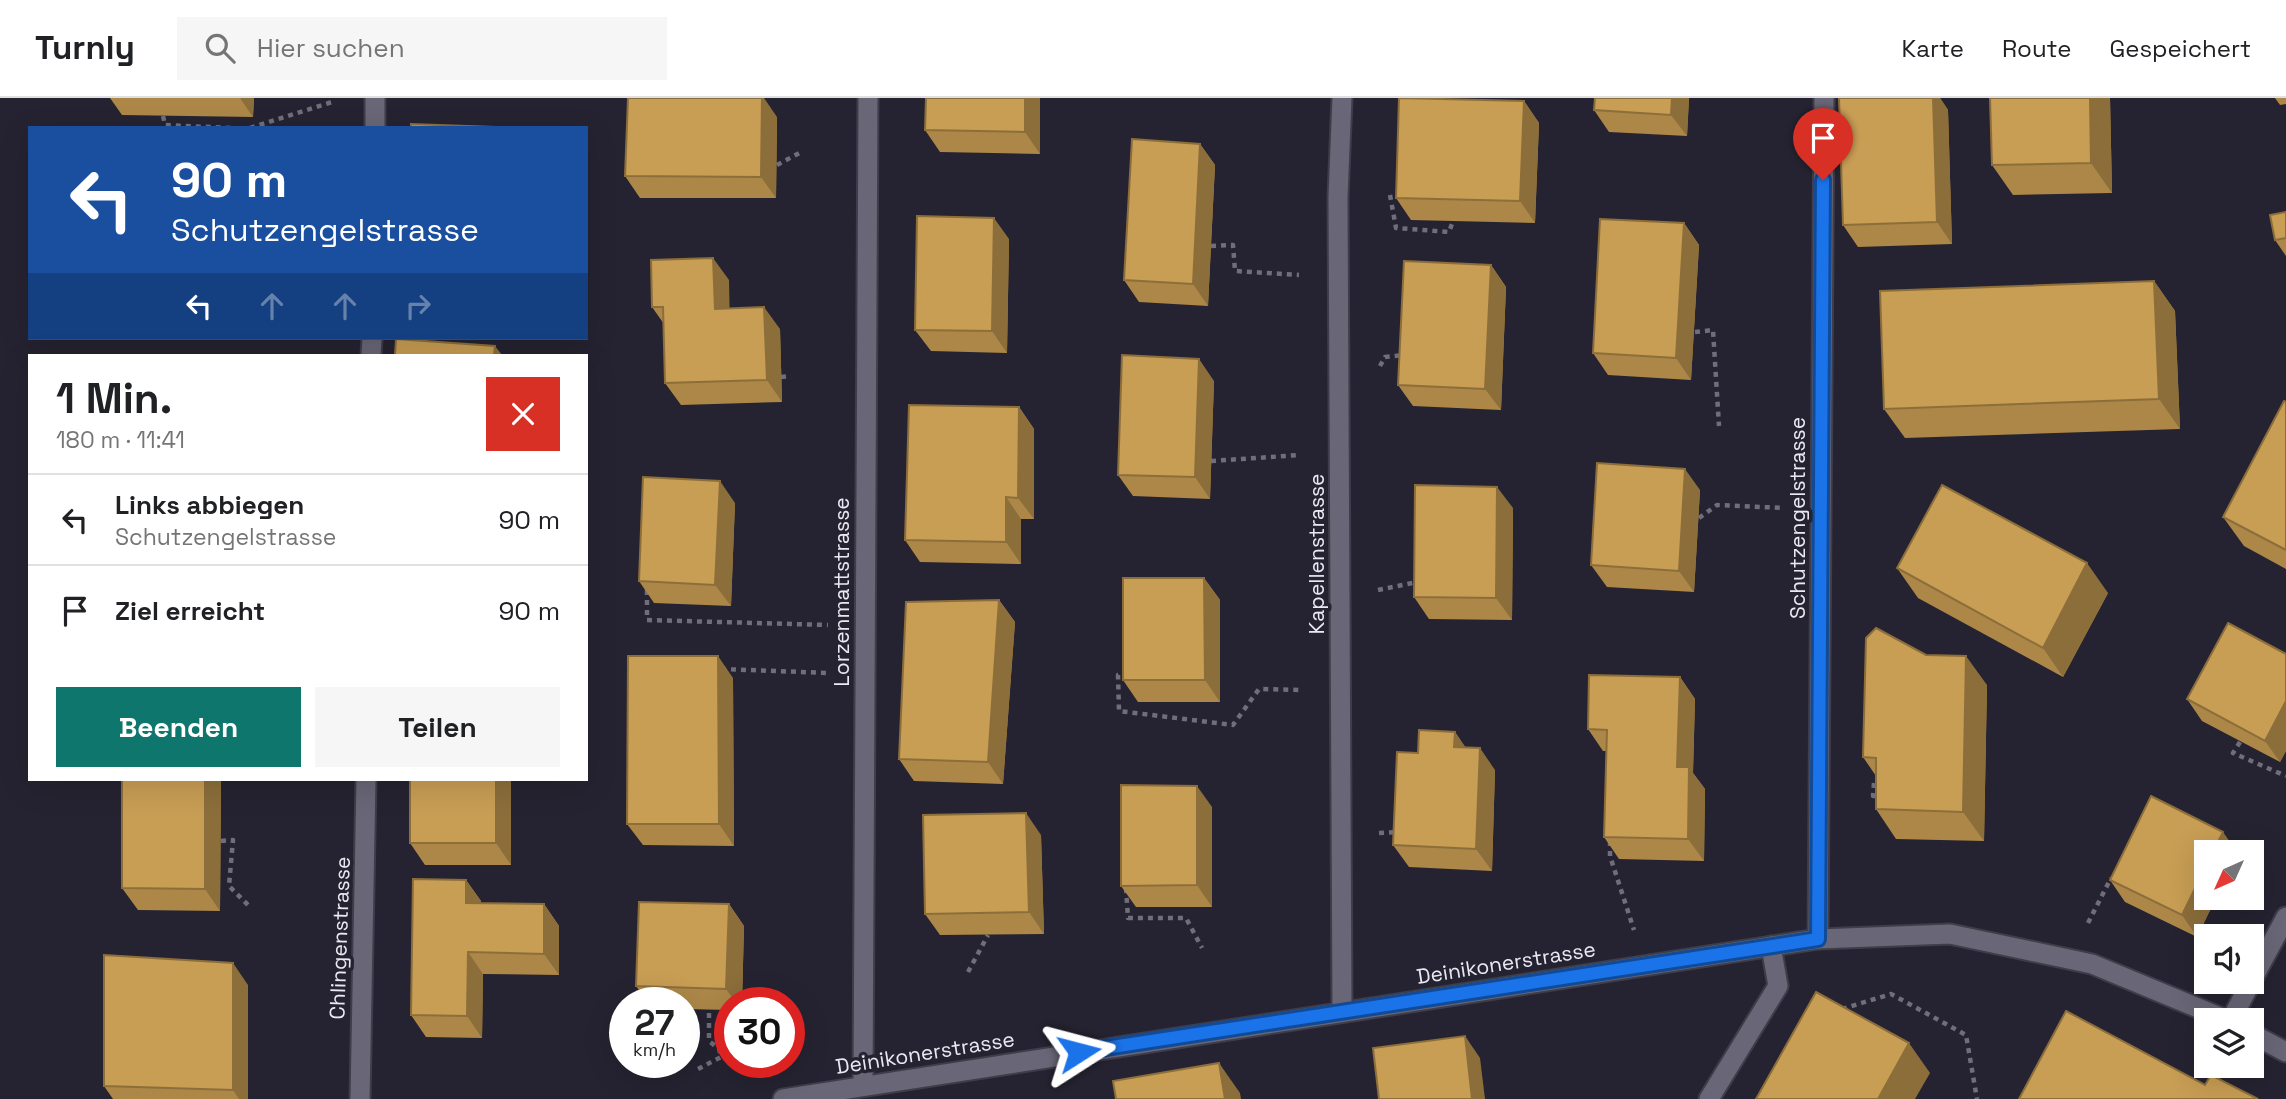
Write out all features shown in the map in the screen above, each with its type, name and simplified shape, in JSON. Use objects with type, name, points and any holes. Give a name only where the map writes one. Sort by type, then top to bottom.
[{"type":"street","points":[[375,98],[375,126]]},
{"type":"street","name":"Lorzenmattstrasse","points":[[863,1086],[868,98]]},
{"type":"street","name":"Kapellenstrasse","points":[[1342,98],[1338,197],[1342,1010]]},
{"type":"street","name":"Schutzengelstrasse","points":[[1818,939],[1824,98]]},
{"type":"street","name":"Chlingenstrasse","points":[[360,1099],[366,781]]},
{"type":"street","points":[[2264,958],[2286,917]]},
{"type":"street","name":"Deinikonerstrasse","points":[[783,1099],[1342,1010],[1818,939],[1950,934],[2092,964],[2200,1008]]},
{"type":"street","points":[[1709,1099],[1778,986],[1771,946]]},
{"type":"street","points":[[2264,1040],[2286,1052]]},
{"type":"path","points":[[256,126],[336,101]]},
{"type":"path","points":[[163,116],[165,125],[187,126]]},
{"type":"path","points":[[777,165],[803,150]]},
{"type":"path","points":[[1390,195],[1396,228],[1449,232],[1453,221]]},
{"type":"path","points":[[1211,246],[1233,245],[1235,271],[1301,275]]},
{"type":"path","points":[[1695,332],[1713,330],[1720,426]]},
{"type":"path","points":[[1375,378],[1385,357],[1416,354]]},
{"type":"path","points":[[781,377],[791,376]]},
{"type":"path","points":[[1212,461],[1301,455]]},
{"type":"path","points":[[1699,518],[1717,505],[1791,509]]},
{"type":"path","points":[[1375,591],[1429,579]]},
{"type":"path","points":[[655,587],[647,587],[647,620],[832,625]]},
{"type":"path","points":[[713,668],[832,673]]},
{"type":"path","points":[[1138,670],[1118,675],[1119,711],[1233,724],[1259,689],[1312,690]]},
{"type":"path","points":[[2240,742],[2233,753],[2286,776]]},
{"type":"path","points":[[1874,783],[1873,796],[1886,796]]},
{"type":"path","points":[[1610,830],[1610,856],[1636,937]]},
{"type":"path","points":[[221,841],[233,840],[229,886],[249,906]]},
{"type":"path","points":[[2088,923],[2115,870]]},
{"type":"path","points":[[1125,883],[1128,918],[1186,918],[1202,948]]},
{"type":"path","points":[[968,972],[988,935]]},
{"type":"path","points":[[1836,1010],[1891,994],[1966,1035],[1977,1099]]},
{"type":"path","points":[[700,1068],[722,1057],[719,1049],[709,1041],[709,1010]]},
{"type":"building","points":[[628,98],[762,98],[761,177],[625,176]]},
{"type":"building","points":[[926,98],[1025,98],[1025,132],[925,130]]},
{"type":"building","points":[[1399,98],[1524,101],[1520,201],[1396,198]]},
{"type":"building","points":[[1595,98],[1672,98],[1671,115],[1594,110]]},
{"type":"building","points":[[1839,98],[1933,98],[1937,222],[1843,225]]},
{"type":"building","points":[[1990,98],[2090,98],[2091,163],[1992,165]]},
{"type":"building","points":[[411,124],[467,126],[411,126]]},
{"type":"building","points":[[1132,139],[1200,144],[1193,284],[1124,280]]},
{"type":"building","points":[[2286,212],[2286,238],[2275,240],[2270,215]]},
{"type":"building","points":[[917,216],[994,218],[992,331],[915,330]]},
{"type":"building","points":[[1600,219],[1684,223],[1676,358],[1593,353]]},
{"type":"building","points":[[713,258],[715,309],[764,307],[767,380],[665,383],[663,307],[652,307],[651,260]]},
{"type":"building","points":[[1404,261],[1491,265],[1485,389],[1398,385]]},
{"type":"building","points":[[2154,281],[2159,399],[1884,409],[1880,291]]},
{"type":"building","points":[[396,340],[495,346],[494,354],[395,354]]},
{"type":"building","points":[[1122,355],[1199,359],[1195,477],[1118,475]]},
{"type":"building","points":[[2284,401],[2286,402],[2286,550],[2223,517]]},
{"type":"building","points":[[909,405],[1019,407],[1018,498],[1006,497],[1006,542],[905,540]]},
{"type":"building","points":[[1597,463],[1685,469],[1679,571],[1591,565]]},
{"type":"building","points":[[643,477],[720,481],[715,585],[639,581]]},
{"type":"building","points":[[1415,485],[1497,487],[1496,598],[1414,597]]},
{"type":"building","points":[[1942,485],[2087,563],[2043,648],[1897,568]]},
{"type":"building","points":[[1123,578],[1204,578],[1205,680],[1123,680]]},
{"type":"building","points":[[999,600],[988,762],[899,759],[906,602]]},
{"type":"building","points":[[2228,623],[2286,654],[2286,701],[2265,741],[2187,699]]},
{"type":"building","points":[[1876,628],[1926,655],[1966,656],[1963,812],[1876,809],[1876,758],[1863,757],[1866,638]]},
{"type":"building","points":[[628,656],[718,656],[719,824],[627,824]]},
{"type":"building","points":[[1589,675],[1680,677],[1677,767],[1689,767],[1688,839],[1604,837],[1607,730],[1588,729]]},
{"type":"building","points":[[1419,730],[1455,732],[1454,747],[1480,748],[1476,849],[1393,845],[1397,752],[1418,753]]},
{"type":"building","points":[[122,781],[205,781],[205,889],[122,888]]},
{"type":"building","points":[[410,781],[496,781],[496,843],[410,843]]},
{"type":"building","points":[[1121,785],[1197,786],[1197,885],[1121,886]]},
{"type":"building","points":[[2151,796],[2223,832],[2219,840],[2194,840],[2194,891],[2182,915],[2110,880]]},
{"type":"building","points":[[1026,813],[1029,912],[925,914],[923,815]]},
{"type":"building","points":[[413,879],[466,880],[466,903],[544,904],[544,954],[468,952],[467,1016],[411,1015]]},
{"type":"building","points":[[639,902],[729,904],[726,987],[636,986]]},
{"type":"building","points":[[104,955],[233,963],[233,1090],[104,1086]]},
{"type":"building","points":[[1816,992],[1909,1043],[1878,1099],[1756,1099]]},
{"type":"building","points":[[2066,1011],[2205,1085],[2209,1078],[2217,1078],[2258,1099],[2019,1099]]},
{"type":"building","points":[[1465,1036],[1472,1099],[1379,1099],[1373,1048]]},
{"type":"building","points":[[1219,1063],[1225,1099],[1116,1099],[1113,1081]]},
{"type":"route","points":[[1079,1052],[1818,939],[1823,180]]}]
